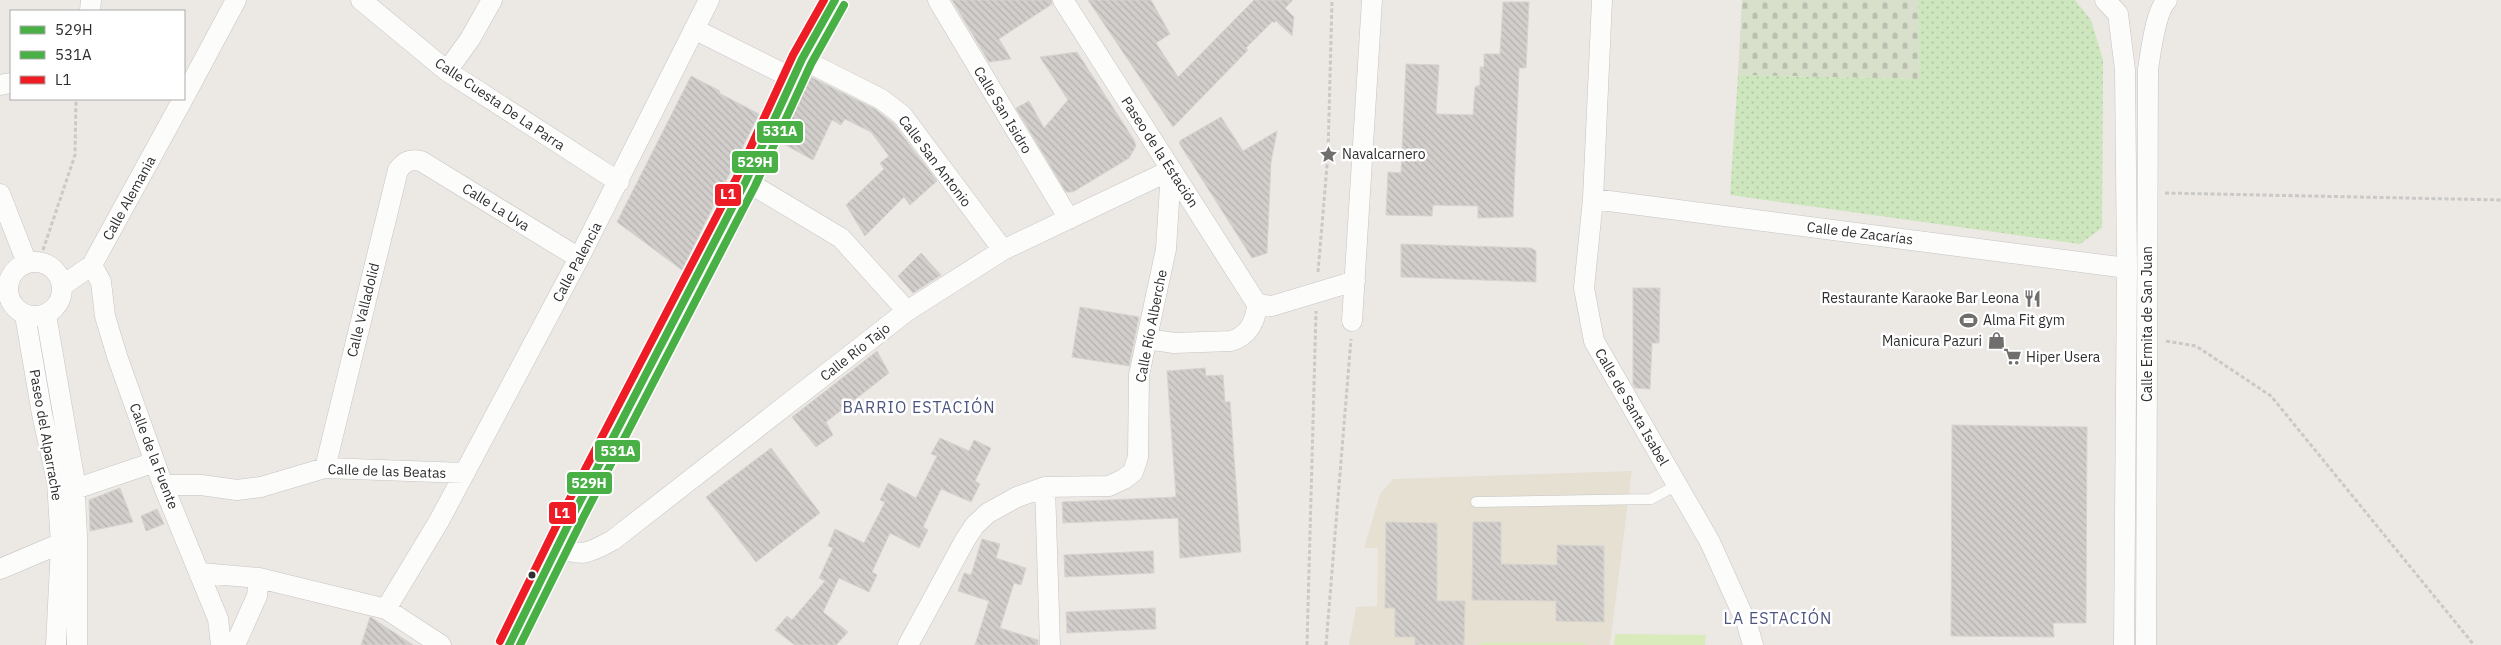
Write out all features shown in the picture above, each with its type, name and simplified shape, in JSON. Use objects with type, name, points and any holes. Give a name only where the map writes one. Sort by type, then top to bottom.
[{"type":"street","name":"Calle Cuesta De La Parra","points":[[361,0],[447,72],[619,182]]},
{"type":"street","points":[[447,72],[470,39],[492,0]]},
{"type":"street","name":"Calle Palencia","points":[[386,609],[439,521],[465,473],[619,182],[710,0]]},
{"type":"street","points":[[509,645],[746,181],[792,78],[835,0]]},
{"type":"street","name":"Calle San Isidro","points":[[938,0],[1069,219]]},
{"type":"street","name":"Paseo de la Estación","points":[[1063,0],[1257,304]]},
{"type":"street","points":[[1352,321],[1372,0]]},
{"type":"street","name":"Calle de Santa Isabel","points":[[1602,0],[1593,199],[1584,288],[1594,341],[1710,542],[1747,624],[1753,645]]},
{"type":"street","name":"Calle Ermita de San Juan","points":[[2105,0],[2118,14],[2125,70],[2127,268],[2124,645]]},
{"type":"street","name":"Calle Alemania","points":[[185,94],[237,2]]},
{"type":"street","name":"Calle Ermita de San Juan","points":[[2146,645],[2148,69],[2165,2]]},
{"type":"street","points":[[694,29],[792,78]]},
{"type":"street","name":"Calle San Antonio","points":[[802,59],[880,99],[902,115],[1003,250]]},
{"type":"street","name":"Calle Alemania","points":[[62,286],[92,266],[182,100]]},
{"type":"street","name":"Calle La Uva","points":[[412,159],[421,161],[579,258]]},
{"type":"street","name":"Calle Valladolid","points":[[325,468],[398,170],[404,162],[412,159]]},
{"type":"street","name":"Calle Río Tajo","points":[[558,547],[573,554],[592,552],[613,540],[907,311],[1003,250],[1172,170]]},
{"type":"street","name":"Calle Río Alberche","points":[[908,645],[975,525],[988,513],[1017,497],[1045,487],[1109,486],[1124,479],[1133,472],[1138,457],[1139,374],[1166,249],[1172,170]]},
{"type":"street","points":[[746,181],[841,238],[907,311]]},
{"type":"street","points":[[0,194],[33,263]]},
{"type":"street","name":"Calle de Zacarías","points":[[1593,199],[2127,268]]},
{"type":"street","points":[[33,263],[53,269],[59,277],[62,286],[58,304],[46,315],[25,315],[4,299],[10,278],[16,270],[33,263]]},
{"type":"street","name":"Calle de la Fuente","points":[[92,266],[101,282],[105,316],[117,356],[163,485],[218,619],[221,645]]},
{"type":"street","points":[[1147,339],[1174,344],[1231,341],[1239,338],[1251,326],[1256,315],[1257,304],[1272,306],[1355,281]]},
{"type":"street","name":"Paseo del Alparrache","points":[[25,315],[42,414],[69,540],[56,645]]},
{"type":"street","points":[[46,315],[75,489],[69,540],[77,645]]},
{"type":"street","points":[[75,489],[155,462]]},
{"type":"street","name":"Calle de las Beatas","points":[[163,485],[201,485],[237,490],[261,487],[325,468],[465,473]]},
{"type":"street","points":[[1045,487],[1050,645]]},
{"type":"street","points":[[0,569],[69,540]]},
{"type":"street","points":[[201,574],[259,578],[386,609],[441,645]]},
{"type":"street","points":[[235,645],[257,596],[259,578]]},
{"type":"lane","points":[[1476,502],[1652,499],[1677,485]]},
{"type":"path","points":[[1307,645],[1316,381],[1316,292],[1328,154],[1332,0]]},
{"type":"path","points":[[33,263],[75,155],[76,100]]},
{"type":"path","points":[[2147,193],[2501,200]]},
{"type":"path","points":[[1326,645],[1352,321]]},
{"type":"path","points":[[2147,338],[2196,346],[2271,396],[2474,645]]},
{"type":"shaded area","points":[[1632,471],[1610,645],[1349,645],[1356,607],[1377,606],[1378,548],[1364,548],[1380,494],[1393,479]]},
{"type":"green space","points":[[1742,0],[1918,0],[1919,79],[1738,75]]},
{"type":"green space","points":[[1918,0],[2075,0],[2091,20],[2103,60],[2102,228],[2080,244],[1730,195],[1738,75],[1919,79]]},
{"type":"green space","points":[[1615,634],[1706,635],[1705,645],[1614,645]]},
{"type":"green space","points":[[1480,643],[1586,643],[1586,645],[1480,645]]},
{"type":"building","points":[[952,0],[1051,0],[1052,4],[999,39],[1011,59],[989,62]]},
{"type":"building","points":[[1088,0],[1151,0],[1170,34],[1156,43],[1178,77],[1254,0],[1293,0],[1285,8],[1294,17],[1292,36],[1276,21],[1274,23],[1273,21],[1246,48],[1248,50],[1173,127]]},
{"type":"building","points":[[1503,2],[1529,2],[1526,68],[1519,68],[1513,217],[1478,218],[1478,206],[1433,205],[1432,216],[1386,215],[1388,172],[1401,173],[1406,64],[1439,65],[1436,114],[1473,115],[1475,87],[1480,85],[1480,67],[1484,67],[1484,54],[1500,54]]},
{"type":"building","points":[[1077,52],[1136,146],[1129,158],[1073,192],[1066,192],[1016,108],[1029,101],[1044,128],[1068,100],[1040,57]]},
{"type":"building","points":[[691,76],[759,114],[682,270],[617,222]]},
{"type":"building","points":[[811,77],[875,109],[893,123],[937,181],[910,205],[904,197],[865,236],[846,205],[884,169],[880,163],[889,156],[871,132],[845,119],[841,125],[832,120],[813,160],[780,142]]},
{"type":"building","points":[[1221,117],[1243,151],[1277,131],[1271,162],[1267,253],[1252,258],[1179,143]]},
{"type":"building","points":[[1401,244],[1531,248],[1536,251],[1536,282],[1401,277]]},
{"type":"building","points":[[921,253],[941,275],[913,293],[898,276]]},
{"type":"building","points":[[1633,288],[1660,288],[1659,343],[1652,343],[1650,389],[1635,388],[1633,385]]},
{"type":"building","points":[[1080,307],[1139,317],[1129,366],[1072,357]]},
{"type":"building","points":[[877,351],[889,373],[826,422],[833,435],[816,447],[792,417]]},
{"type":"building","points":[[1205,368],[1206,376],[1223,375],[1225,402],[1230,402],[1241,552],[1180,558],[1178,518],[1063,523],[1062,502],[1176,497],[1167,371]]},
{"type":"building","points":[[1952,425],[2087,427],[2086,623],[2053,623],[2054,637],[1951,636]]},
{"type":"building","points":[[940,438],[969,451],[974,440],[991,448],[975,481],[980,484],[971,502],[941,489],[923,527],[928,530],[919,548],[890,533],[872,572],[877,575],[869,592],[839,578],[823,612],[848,632],[836,645],[795,645],[775,630],[787,616],[792,620],[825,581],[819,578],[833,548],[828,546],[835,529],[864,543],[885,502],[880,500],[888,483],[916,498],[937,456],[931,454]]},
{"type":"building","points":[[771,448],[820,513],[756,562],[706,497]]},
{"type":"building","points":[[120,488],[133,522],[90,531],[89,500]]},
{"type":"building","points":[[157,509],[164,524],[146,531],[141,516]]},
{"type":"building","points":[[1386,522],[1437,523],[1437,601],[1465,601],[1464,645],[1415,645],[1415,637],[1395,637],[1395,608],[1385,608]]},
{"type":"building","points":[[1473,522],[1501,522],[1501,564],[1557,565],[1557,545],[1604,546],[1604,622],[1556,621],[1556,601],[1472,600]]},
{"type":"building","points":[[982,539],[1000,544],[996,558],[1026,568],[1021,585],[1014,583],[1000,628],[1038,640],[1038,645],[975,645],[989,601],[958,591],[964,573],[971,575]]},
{"type":"building","points":[[1153,551],[1154,573],[1065,577],[1064,555]]},
{"type":"building","points":[[1155,608],[1156,629],[1067,633],[1066,612]]},
{"type":"building","points":[[370,617],[372,618],[413,645],[361,645]]},
{"type":"transit line","name":"L1","points":[[500,641],[566,506],[737,177],[793,55],[824,0]]},
{"type":"transit line","name":"529H","points":[[509,645],[575,511],[746,181],[802,59],[835,0]]},
{"type":"transit line","name":"531A","points":[[520,645],[584,516],[755,186],[811,64],[844,5]]},
{"type":"place","name":"Navalcarnero","points":[[1328,154]]},
{"type":"place","name":"Restaurante Karaoke Bar Leona","points":[[2033,298]]},
{"type":"place","name":"Alma Fit gym","points":[[1969,320]]},
{"type":"place","name":"Manicura Pazuri","points":[[1996,341]]},
{"type":"place","name":"Hiper Usera","points":[[2012,357]]},
{"type":"district","name":"BARRIO ESTACIÓN","points":[[919,407]]},
{"type":"district","name":"LA ESTACIÓN","points":[[1778,618]]}]
